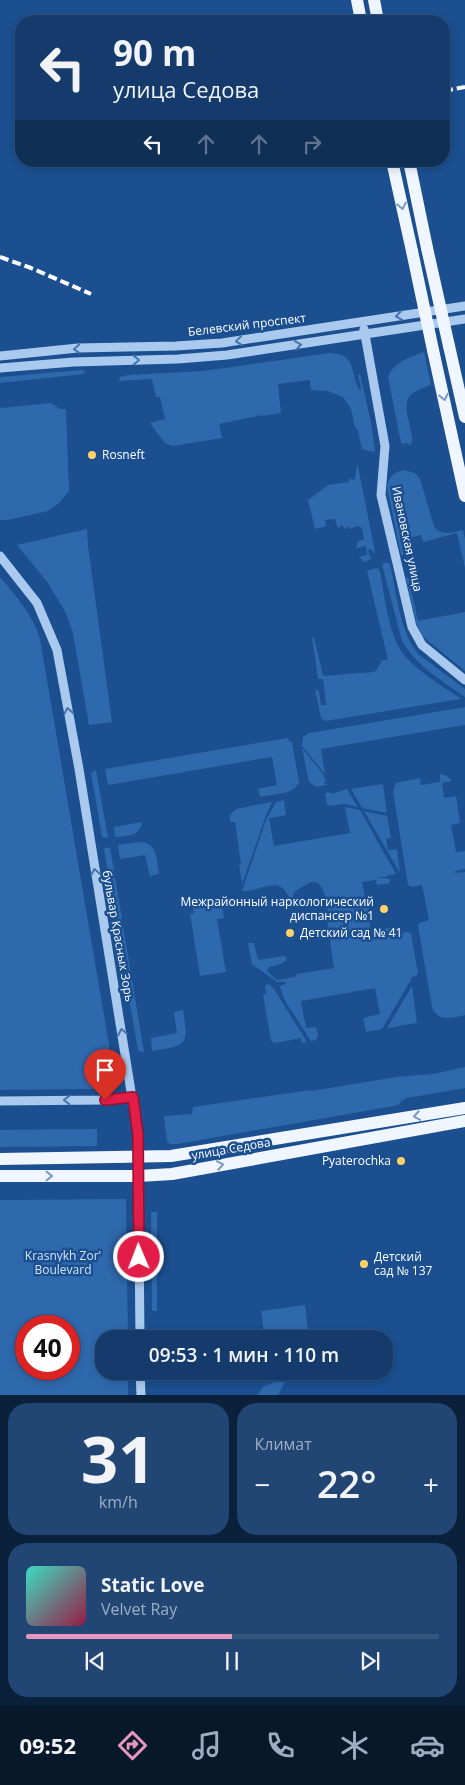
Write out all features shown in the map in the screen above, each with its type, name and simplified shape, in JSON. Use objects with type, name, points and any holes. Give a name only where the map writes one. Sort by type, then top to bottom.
[{"type":"main road","points":[[357,0],[360,15]]},
{"type":"main road","points":[[374,0],[377,15]]},
{"type":"main road","points":[[393,167],[465,496]]},
{"type":"main road","points":[[410,167],[465,417]]},
{"type":"main road","name":"улица Седова","points":[[0,1159],[171,1156],[465,1108]]},
{"type":"main road","name":"улица Седова","points":[[0,1176],[139,1176],[172,1174],[465,1121]]},
{"type":"street","name":"Белевский проспект","points":[[0,356],[78,348],[222,343],[465,306]]},
{"type":"street","name":"Белевский проспект","points":[[0,368],[74,362],[178,359],[227,355],[465,319]]},
{"type":"street","name":"Ивановская улица","points":[[362,322],[385,446],[381,495],[412,627],[422,644],[465,680]]},
{"type":"street","name":"бульвар Красных Зорь","points":[[0,556],[37,603],[57,650],[138,1135],[140,1330]]},
{"type":"street","points":[[0,1101],[105,1100],[133,1097]]},
{"type":"street","points":[[140,1380],[140,1395]]},
{"type":"green space","points":[[424,352],[431,385],[414,392],[407,401],[407,413],[412,437],[410,446],[408,443],[402,444],[400,438],[388,377],[398,364]]},
{"type":"green space","points":[[330,353],[339,354],[349,361],[360,391],[358,375],[360,374],[371,422],[375,451],[373,452],[362,449],[351,409],[343,397],[328,391],[311,390],[310,380],[278,384],[281,413],[219,424],[222,438],[172,446],[165,443],[150,423],[165,419],[160,397],[156,397],[152,379],[119,381],[120,377],[128,375],[203,371]]},
{"type":"green space","points":[[85,371],[84,374],[0,383],[0,377]]},
{"type":"green space","points":[[51,403],[60,409],[66,409],[69,491],[59,503],[48,511],[0,520],[0,408]]},
{"type":"green space","points":[[357,465],[375,552],[371,549],[368,550],[370,557],[373,558],[364,562],[359,557],[367,555],[366,546],[356,548],[358,541],[364,540],[362,528],[357,526],[351,529],[349,526],[345,529],[342,525],[339,528],[335,519],[325,520],[326,526],[315,529],[308,500],[328,485],[349,482],[350,477],[352,480],[355,479]]},
{"type":"green space","points":[[404,470],[415,473],[420,479],[434,526],[440,531],[447,533],[463,530],[465,539],[465,568],[457,533],[423,542],[421,535],[401,540],[404,555],[401,555],[387,487],[392,475]]},
{"type":"green space","points":[[87,529],[112,722],[89,725],[73,633],[66,613],[48,583],[17,545]]},
{"type":"green space","points":[[386,562],[390,564],[403,623],[412,644],[418,654],[465,689],[465,697],[422,665],[402,641],[382,565]]},
{"type":"green space","points":[[377,568],[380,571],[389,620],[395,639],[404,655],[418,669],[461,699],[325,721],[321,718],[315,689],[319,691],[321,705],[326,705],[323,679],[318,679],[312,637],[314,638],[323,675],[325,676],[376,671],[382,660],[388,660],[367,571]]},
{"type":"green space","points":[[0,577],[28,614],[40,639],[114,1074],[111,1075],[111,1081],[97,1089],[0,1090]]},
{"type":"green space","points":[[408,577],[418,621],[465,612],[465,671],[421,635],[417,626],[406,578]]},
{"type":"green space","points":[[465,707],[465,725],[321,749],[325,774],[302,746],[303,737],[309,733]]},
{"type":"green space","points":[[287,738],[292,743],[299,782],[297,786],[288,792],[260,797],[258,789],[277,785],[272,757],[108,785],[105,769]]},
{"type":"green space","points":[[302,748],[323,774],[326,782],[324,783],[327,785],[316,787],[309,782]]},
{"type":"green space","points":[[96,770],[108,838],[102,837],[91,773]]},
{"type":"green space","points":[[440,774],[447,776],[452,781],[442,783],[444,798],[456,796],[460,823],[451,825],[456,852],[465,851],[465,869],[455,871],[455,873],[465,872],[465,1015],[450,1018],[437,1015],[432,1007],[418,926],[419,923],[429,920],[422,885],[412,887],[408,885],[393,791],[396,783],[420,778],[421,785],[440,782]]},
{"type":"green space","points":[[383,784],[387,813],[362,808],[351,789]]},
{"type":"green space","points":[[347,789],[358,807],[344,804],[330,806],[327,804],[325,793],[331,792],[331,794]]},
{"type":"green space","points":[[284,800],[286,815],[269,818],[274,846],[350,833],[345,807],[360,810],[396,874],[388,875],[387,877],[376,877],[390,879],[390,883],[377,885],[376,880],[362,882],[370,908],[368,909],[369,916],[372,916],[372,921],[369,922],[371,937],[385,935],[384,929],[400,926],[401,929],[393,932],[393,934],[377,939],[407,932],[411,933],[418,973],[415,977],[413,976],[382,1029],[366,1032],[363,1018],[380,1014],[375,988],[301,1001],[306,1028],[316,1027],[318,1035],[316,1040],[311,1041],[284,999],[280,986],[286,984],[286,982],[277,982],[252,964],[248,943],[254,943],[258,960],[285,956],[287,959],[285,961],[278,965],[270,966],[267,971],[277,980],[295,977],[297,974],[334,968],[326,913],[328,911],[320,885],[312,882],[295,891],[292,898],[289,898],[280,887],[274,885],[242,891],[266,820],[276,802]]},
{"type":"green space","points":[[272,802],[241,887],[239,865],[241,864],[235,822],[230,822],[230,815],[236,809]]},
{"type":"green space","points":[[364,811],[387,816],[391,838],[386,839],[388,850],[397,849],[400,873]]},
{"type":"green space","points":[[142,822],[141,827],[136,833],[129,836],[115,837],[114,827]]},
{"type":"green space","points":[[147,843],[154,849],[159,874],[150,876],[145,855],[120,859],[118,845]]},
{"type":"green space","points":[[110,847],[144,1052],[138,1051],[104,849]]},
{"type":"green space","points":[[221,898],[224,918],[217,919],[226,972],[200,976],[190,914],[194,913],[192,903]]},
{"type":"green space","points":[[269,984],[307,1042],[302,1043],[301,1038],[275,1043],[271,1041],[263,994],[266,994],[265,985]]},
{"type":"green space","points":[[412,986],[417,1023],[387,1028]]},
{"type":"green space","points":[[183,1010],[186,1031],[183,1042],[179,1045],[152,1051],[151,1038],[177,1033],[174,1012]]},
{"type":"green space","points":[[465,1067],[465,1088],[407,1098],[394,1106],[177,1144],[170,1144],[167,1141],[164,1116],[192,1114],[193,1107],[396,1077],[433,1074]]},
{"type":"green space","points":[[97,1129],[97,1146],[0,1147],[0,1130]]},
{"type":"green space","name":"Krasnykh Zor' Boulevard","points":[[126,1199],[128,1330],[95,1330],[95,1380],[128,1380],[128,1395],[0,1395],[0,1200]]},
{"type":"green space","points":[[151,1212],[157,1212],[157,1311],[152,1311]]},
{"type":"green space","points":[[305,1305],[308,1330],[264,1330],[261,1311]]},
{"type":"green space","points":[[274,1382],[285,1382],[278,1395],[257,1395],[263,1387]]},
{"type":"railway","points":[[450,90],[465,87]]},
{"type":"railway","points":[[0,257],[91,294]]},
{"type":"place","name":"Rosneft","points":[[92,455]]},
{"type":"place","name":"Межрайонный наркологический диспансер №1","points":[[384,909]]},
{"type":"place","name":"Детский сад № 41","points":[[290,933]]},
{"type":"place","name":"Pyaterochka","points":[[401,1161]]},
{"type":"place","name":"Детский сад № 137","points":[[364,1264]]},
{"type":"route","points":[[105,1100],[133,1097],[138,1135],[139,1257]]}]
